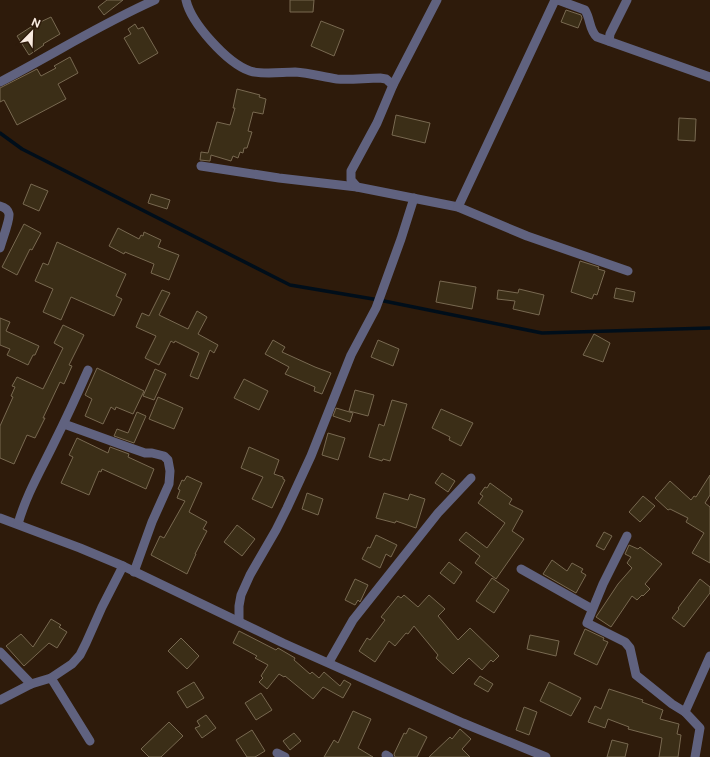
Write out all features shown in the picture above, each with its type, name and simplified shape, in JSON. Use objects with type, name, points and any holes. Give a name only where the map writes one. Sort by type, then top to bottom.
[{"type":"street","points":[[0,82],[38,63],[94,30],[154,0]]},
{"type":"street","points":[[357,187],[351,180],[351,171],[377,123],[393,85],[437,0]]},
{"type":"street","points":[[458,207],[556,0],[585,10],[589,17],[593,33],[597,37],[710,77]]},
{"type":"street","points":[[609,41],[610,34],[627,0]]},
{"type":"street","points":[[185,1],[205,34],[242,68],[252,72],[297,72],[338,79],[380,78],[386,79],[393,85]]},
{"type":"street","points":[[201,166],[280,178],[357,187],[458,207],[527,236],[628,271]]},
{"type":"street","points":[[239,621],[241,595],[250,574],[287,508],[311,456],[351,355],[376,308],[401,240],[414,198]]},
{"type":"street","points":[[0,206],[4,207],[9,212],[0,248]]},
{"type":"street","points":[[18,524],[23,506],[33,483],[64,424],[88,370]]},
{"type":"street","points":[[64,424],[138,451],[164,456],[168,460],[170,471],[169,484],[152,522],[134,572]]},
{"type":"street","points":[[329,662],[353,620],[438,513],[471,478]]},
{"type":"street","points":[[0,518],[123,566],[283,643],[329,662],[463,723],[546,757]]},
{"type":"street","points":[[628,536],[616,556],[587,623],[625,642],[630,648],[636,675],[672,704],[685,712],[700,728],[695,757]]},
{"type":"street","points":[[0,700],[31,684],[51,678],[72,664],[80,655],[123,566]]},
{"type":"street","points":[[521,569],[592,609]]},
{"type":"street","points":[[0,652],[31,684]]},
{"type":"street","points":[[685,712],[710,656]]},
{"type":"street","points":[[51,678],[90,741]]},
{"type":"building","points":[[107,0],[123,0],[104,15],[98,7]]},
{"type":"building","points":[[290,0],[314,0],[313,12],[290,12]]},
{"type":"building","points":[[566,10],[581,15],[582,18],[578,28],[561,22]]},
{"type":"building","points":[[51,17],[60,34],[43,44],[44,45],[29,55],[17,36],[34,25]]},
{"type":"building","points":[[321,21],[344,30],[334,56],[311,46]]},
{"type":"building","points":[[135,24],[138,29],[143,27],[158,53],[139,64],[124,38],[131,34],[128,29]]},
{"type":"building","points":[[70,57],[78,73],[58,84],[66,99],[17,125],[4,100],[0,102],[0,88],[37,69],[41,76],[56,68],[54,66]]},
{"type":"building","points":[[237,89],[260,95],[259,97],[266,99],[263,114],[253,112],[248,131],[252,132],[247,148],[244,148],[243,153],[240,152],[238,158],[233,156],[231,161],[211,155],[210,161],[200,160],[201,152],[208,153],[217,122],[230,125],[235,108],[233,108]]},
{"type":"building","points":[[396,115],[430,123],[425,143],[392,135]]},
{"type":"building","points":[[679,118],[696,119],[695,141],[678,140]]},
{"type":"building","points":[[31,184],[48,191],[39,211],[23,204]]},
{"type":"building","points":[[151,194],[170,200],[167,209],[148,203]]},
{"type":"building","points":[[24,224],[41,233],[32,250],[30,249],[17,275],[2,267]]},
{"type":"building","points":[[118,228],[139,239],[141,235],[143,236],[144,232],[161,240],[158,247],[179,255],[169,280],[151,273],[154,264],[125,252],[124,254],[109,246]]},
{"type":"building","points":[[57,242],[126,274],[116,296],[122,299],[114,316],[71,297],[61,320],[43,312],[53,289],[35,281],[43,263],[48,265]]},
{"type":"building","points":[[580,261],[599,267],[598,269],[605,271],[597,295],[594,294],[592,299],[571,292]]},
{"type":"building","points":[[440,281],[476,287],[472,309],[436,302]]},
{"type":"building","points":[[616,288],[635,292],[633,302],[614,298]]},
{"type":"building","points":[[519,289],[544,295],[539,315],[513,309],[515,301],[497,299],[498,290],[518,293]]},
{"type":"building","points":[[162,290],[170,293],[159,315],[188,329],[197,311],[207,317],[198,334],[218,345],[214,353],[210,350],[198,379],[190,376],[199,353],[175,341],[174,343],[171,341],[159,365],[145,358],[156,336],[136,327],[142,313],[149,316]]},
{"type":"building","points":[[0,318],[10,322],[6,331],[39,346],[28,365],[7,355],[10,349],[0,345]]},
{"type":"building","points":[[63,325],[84,335],[69,365],[72,366],[64,384],[60,382],[35,438],[27,435],[14,464],[0,458],[0,426],[13,397],[11,396],[15,387],[12,386],[17,377],[43,389],[63,348],[54,343]]},
{"type":"building","points":[[594,334],[610,343],[603,362],[583,355]]},
{"type":"building","points":[[273,340],[285,347],[282,352],[331,373],[322,394],[314,391],[315,387],[285,374],[289,367],[265,354]]},
{"type":"building","points":[[378,340],[399,349],[393,366],[371,357]]},
{"type":"building","points":[[97,368],[144,391],[133,414],[116,407],[115,410],[111,407],[103,424],[85,416],[92,399],[85,395]]},
{"type":"building","points":[[155,369],[166,374],[154,400],[143,396]]},
{"type":"building","points":[[244,379],[268,391],[259,410],[234,398]]},
{"type":"building","points":[[355,390],[374,395],[368,416],[349,411]]},
{"type":"building","points":[[158,397],[183,408],[174,429],[149,419]]},
{"type":"building","points":[[392,400],[407,404],[390,461],[383,459],[382,461],[369,457],[379,424],[384,426]]},
{"type":"building","points":[[336,408],[353,413],[350,422],[333,416]]},
{"type":"building","points":[[441,409],[473,423],[461,446],[449,440],[450,437],[432,428]]},
{"type":"building","points":[[137,412],[146,416],[134,443],[114,436],[117,429],[128,433]]},
{"type":"building","points":[[328,433],[345,438],[338,460],[322,455]]},
{"type":"building","points":[[77,438],[108,453],[110,447],[129,454],[128,457],[154,469],[146,489],[102,469],[101,472],[99,471],[89,495],[61,483],[73,457],[69,455]]},
{"type":"building","points":[[249,447],[279,460],[274,474],[283,477],[285,480],[272,508],[252,499],[263,477],[241,468]]},
{"type":"building","points":[[442,473],[455,481],[448,492],[435,483]]},
{"type":"building","points":[[710,475],[710,495],[705,503],[710,507],[710,563],[692,553],[704,533],[686,522],[688,518],[670,509],[668,510],[655,498],[670,481],[691,500],[694,496],[696,497]]},
{"type":"building","points":[[187,476],[202,483],[189,512],[207,522],[203,529],[207,531],[187,574],[151,555],[160,536],[164,538],[185,501],[177,498],[180,490],[178,489],[182,480],[184,481]]},
{"type":"building","points":[[490,483],[512,499],[509,504],[523,511],[512,531],[524,539],[496,579],[475,563],[480,556],[459,540],[466,532],[487,548],[505,523],[478,503],[483,496],[480,494]]},
{"type":"building","points":[[307,493],[323,499],[318,515],[302,509]]},
{"type":"building","points":[[384,493],[408,500],[410,494],[425,499],[416,528],[396,521],[395,523],[376,518]]},
{"type":"building","points":[[643,496],[655,506],[640,522],[629,512]]},
{"type":"building","points":[[237,525],[255,539],[242,556],[224,542]]},
{"type":"building","points":[[604,532],[612,536],[604,550],[596,546]]},
{"type":"building","points":[[376,535],[397,545],[391,557],[386,554],[380,568],[362,559],[368,547],[370,548]]},
{"type":"building","points":[[629,545],[638,549],[640,547],[662,564],[645,584],[650,589],[637,600],[632,596],[611,627],[596,617],[618,584],[632,568],[627,563],[631,557],[625,554]]},
{"type":"building","points":[[552,560],[567,571],[572,563],[583,569],[581,572],[586,575],[576,593],[543,574]]},
{"type":"building","points":[[449,562],[462,572],[454,584],[440,573]]},
{"type":"building","points":[[492,578],[509,590],[494,613],[476,601]]},
{"type":"building","points":[[355,579],[368,585],[360,602],[358,600],[355,605],[345,600]]},
{"type":"building","points":[[700,579],[710,587],[710,593],[684,627],[672,618]]},
{"type":"building","points":[[404,595],[418,607],[429,595],[445,609],[438,616],[458,640],[470,628],[499,656],[493,662],[491,660],[482,670],[469,658],[453,674],[436,658],[438,655],[414,626],[395,646],[389,641],[375,662],[359,651],[367,638],[370,640],[385,620],[381,617],[398,596],[401,598]]},
{"type":"building","points":[[51,619],[61,625],[59,627],[67,632],[57,648],[49,643],[24,666],[6,646],[21,634],[33,647]]},
{"type":"building","points":[[585,629],[604,638],[603,640],[608,642],[597,665],[574,654]]},
{"type":"building","points":[[239,631],[276,650],[278,648],[295,658],[294,660],[310,674],[312,672],[319,678],[324,672],[340,686],[344,680],[351,684],[343,698],[323,687],[313,699],[285,676],[284,677],[279,674],[267,689],[259,682],[263,678],[261,676],[268,665],[255,658],[257,656],[233,643]]},
{"type":"building","points":[[530,635],[559,641],[556,656],[527,649]]},
{"type":"building","points":[[181,638],[199,656],[187,669],[168,651]]},
{"type":"building","points":[[480,676],[493,684],[488,692],[474,684]]},
{"type":"building","points":[[194,682],[204,698],[187,708],[177,692]]},
{"type":"building","points":[[549,682],[581,698],[571,716],[540,701]]},
{"type":"building","points":[[609,689],[643,700],[642,702],[663,710],[660,719],[679,724],[677,734],[681,735],[678,757],[659,757],[662,738],[628,729],[629,727],[608,719],[605,728],[588,722],[595,706],[601,709]]},
{"type":"building","points":[[261,693],[272,710],[256,720],[245,703]]},
{"type":"building","points":[[524,707],[537,712],[529,735],[516,730]]},
{"type":"building","points":[[353,711],[371,719],[358,748],[373,757],[324,757],[334,740],[338,743]]},
{"type":"building","points":[[206,715],[216,728],[202,738],[195,728],[200,726],[197,721]]},
{"type":"building","points":[[169,722],[183,736],[161,757],[149,757],[141,749]]},
{"type":"building","points":[[409,728],[427,737],[417,757],[395,757],[394,754],[404,733],[406,734]]},
{"type":"building","points":[[460,729],[471,739],[462,749],[470,757],[429,757],[450,737],[452,739]]},
{"type":"building","points":[[252,730],[265,751],[255,757],[247,757],[236,740]]},
{"type":"building","points":[[294,733],[301,741],[290,750],[283,741]]},
{"type":"building","points":[[612,740],[628,744],[625,757],[607,757]]},
{"type":"waterway","points":[[0,133],[22,149],[290,285],[379,300],[542,333],[710,328]]}]
